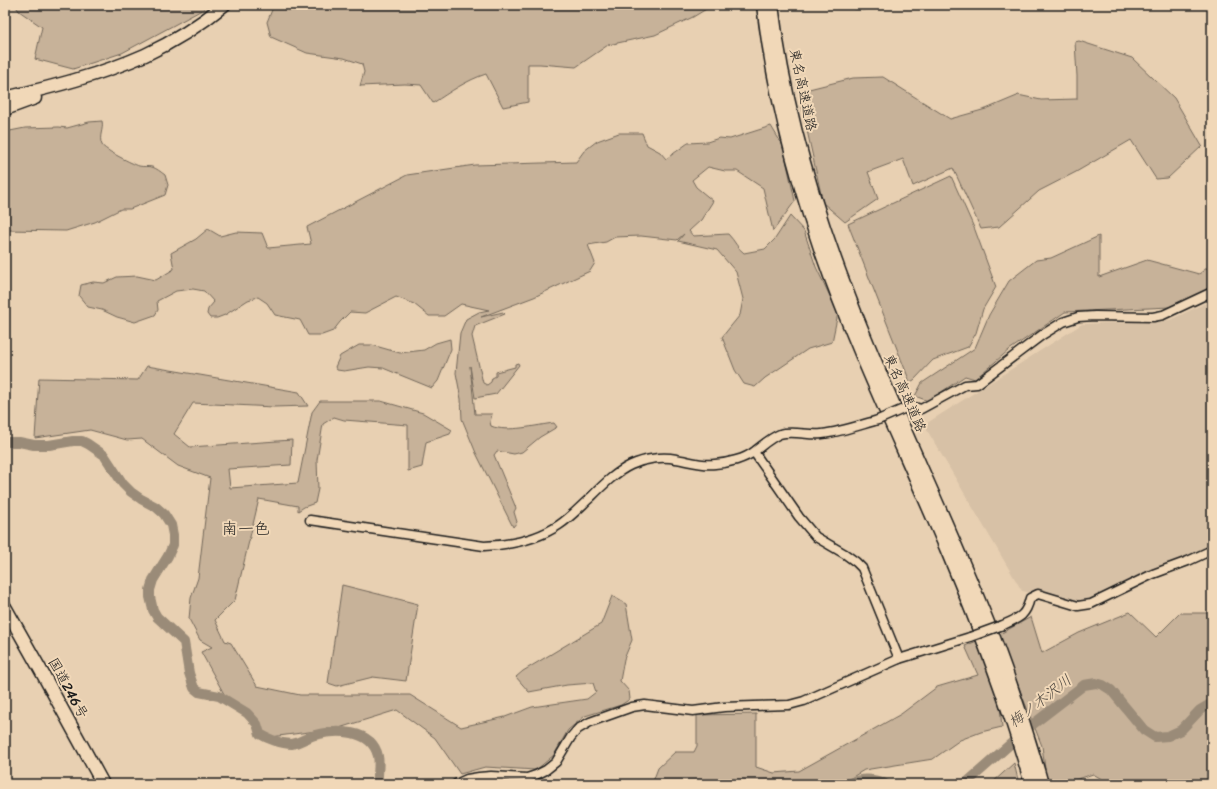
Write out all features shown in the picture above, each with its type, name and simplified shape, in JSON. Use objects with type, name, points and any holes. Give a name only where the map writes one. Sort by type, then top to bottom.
[{"type":"highway","points":[[6,94],[74,76],[144,51],[166,41],[219,5]]},
{"type":"highway","points":[[5,109],[24,101],[78,84],[168,44],[224,5]]},
{"type":"highway","name":"東名高速道路","points":[[763,5],[780,108],[802,192],[821,251],[859,348],[1005,683]]},
{"type":"highway","name":"東名高速道路","points":[[772,5],[780,58],[792,111],[814,196],[831,248],[847,293],[868,344],[959,553],[994,638],[1005,683],[1035,781]]},
{"type":"highway","points":[[6,94],[75,80],[124,64]]},
{"type":"highway","name":"国道246号","points":[[5,607],[103,784]]},
{"type":"highway","name":"国道246号","points":[[5,623],[78,751],[94,784]]},
{"type":"street","points":[[310,520],[422,536],[462,544],[484,546],[506,545],[525,541],[546,533],[560,525],[606,482],[632,465],[662,458],[675,458],[714,465],[727,463],[754,452],[766,441],[781,434],[822,434],[878,420],[911,406],[921,409],[965,385],[977,384],[1062,322],[1078,317],[1152,317],[1164,315],[1212,292]]},
{"type":"street","points":[[754,452],[799,517],[816,537],[845,554],[862,568],[899,659]]},
{"type":"street","points":[[456,784],[467,779],[479,777],[491,776],[526,778],[536,775],[546,770],[556,762],[571,737],[578,729],[590,722],[632,707],[645,705],[693,711],[724,707],[789,705],[804,701],[899,659],[970,637],[1015,620],[1026,612],[1030,598],[1038,594],[1078,606],[1091,604],[1153,574],[1188,562],[1212,550]]},
{"type":"shaded area","points":[[15,5],[209,5],[122,53],[73,69],[35,59],[42,27],[19,11]]},
{"type":"shaded area","points":[[274,5],[713,5],[693,17],[655,35],[608,45],[576,67],[528,64],[528,102],[503,107],[486,74],[465,83],[433,103],[421,85],[405,84],[360,86],[364,72],[362,64],[344,58],[307,53],[271,37],[267,22]]},
{"type":"shaded area","points":[[853,5],[891,5],[863,10],[854,9]]},
{"type":"shaded area","points":[[1079,41],[1132,58],[1174,98],[1202,146],[1168,178],[1156,179],[1131,140],[1076,172],[1039,191],[999,227],[981,229],[953,168],[913,186],[903,159],[868,172],[878,199],[845,222],[823,203],[801,103],[805,90],[853,78],[883,77],[950,119],[986,109],[1018,95],[1041,100],[1077,99],[1075,42]]},
{"type":"shaded area","points":[[102,121],[102,145],[131,163],[139,166],[154,168],[165,175],[168,185],[165,195],[130,209],[121,209],[95,222],[66,231],[5,230],[5,172],[8,171],[5,171],[5,132],[25,128],[67,128],[89,122]]},
{"type":"shaded area","points":[[771,126],[783,146],[795,201],[773,231],[763,188],[737,171],[725,171],[708,167],[692,180],[696,187],[713,201],[701,220],[689,231],[693,236],[728,234],[744,253],[765,249],[775,239],[790,216],[804,231],[816,267],[838,313],[832,342],[808,349],[765,378],[755,387],[744,384],[735,370],[722,337],[740,315],[743,299],[736,272],[717,250],[678,241],[684,234],[677,240],[641,236],[615,237],[606,242],[588,245],[595,263],[590,271],[534,297],[481,317],[503,312],[505,314],[475,326],[472,336],[483,383],[487,385],[491,382],[492,378],[496,376],[496,372],[515,367],[515,364],[518,363],[519,365],[496,394],[475,398],[470,366],[475,414],[492,414],[490,422],[491,426],[498,428],[513,429],[554,423],[557,427],[540,437],[522,452],[514,454],[497,451],[494,455],[516,508],[514,512],[517,522],[513,527],[476,453],[462,419],[461,399],[456,373],[460,333],[466,319],[479,312],[489,310],[461,304],[444,316],[429,316],[414,304],[396,297],[365,313],[350,312],[333,331],[322,335],[308,335],[300,320],[275,315],[267,303],[258,297],[248,300],[225,315],[217,318],[210,318],[207,314],[208,309],[214,302],[204,291],[193,289],[176,291],[157,301],[158,310],[155,315],[135,322],[117,317],[102,310],[88,307],[79,296],[81,285],[93,282],[104,283],[117,277],[137,276],[156,280],[174,269],[171,253],[196,239],[208,229],[220,236],[236,232],[262,233],[268,248],[311,244],[307,227],[407,175],[475,165],[576,162],[584,151],[597,141],[619,133],[642,133],[647,145],[660,152],[666,159],[688,143],[707,142],[719,138],[730,139]]},
{"type":"shaded area","points":[[951,176],[975,230],[996,287],[983,309],[976,333],[968,347],[933,360],[914,380],[910,382],[848,224]]},
{"type":"shaded area","points":[[1099,236],[1099,277],[1147,260],[1199,274],[1212,264],[1212,287],[1170,307],[1065,312],[1009,350],[975,379],[965,376],[928,401],[915,396],[922,383],[975,348],[989,315],[1009,281],[1036,260],[1051,258]]},
{"type":"shaded area","points":[[1212,300],[1212,556],[1091,604],[1022,591],[924,425],[1082,324],[1170,320]]},
{"type":"shaded area","points":[[450,339],[451,349],[438,381],[432,388],[383,368],[369,367],[344,371],[337,370],[335,367],[340,356],[359,345],[372,345],[400,353],[424,350],[436,343]]},
{"type":"shaded area","points":[[147,366],[299,392],[308,406],[274,407],[193,403],[174,434],[190,447],[292,440],[291,465],[228,469],[230,488],[298,483],[312,412],[320,401],[381,401],[423,413],[452,430],[450,434],[426,442],[422,467],[408,471],[408,425],[344,420],[334,417],[323,424],[317,460],[318,489],[315,503],[298,511],[298,506],[259,499],[235,600],[215,620],[225,641],[231,643],[257,686],[300,695],[410,695],[461,727],[505,717],[532,707],[587,699],[596,692],[593,683],[567,685],[529,692],[516,677],[523,671],[601,624],[612,596],[626,604],[632,640],[624,659],[620,681],[629,691],[630,699],[621,705],[585,716],[568,730],[554,755],[536,770],[485,767],[460,774],[435,738],[397,710],[339,728],[271,737],[229,703],[201,652],[212,647],[200,640],[189,619],[191,598],[198,578],[210,478],[178,466],[142,439],[127,440],[90,430],[35,438],[39,378],[138,380]]},
{"type":"shaded area","points":[[342,585],[418,604],[406,681],[373,677],[337,686],[328,683]]},
{"type":"shaded area","points":[[1130,612],[1156,637],[1180,613],[1212,613],[1212,784],[1107,784],[1107,782],[1093,774],[1063,784],[1047,784],[1042,746],[998,635],[1031,617],[1042,653],[1079,633]]},
{"type":"shaded area","points":[[979,640],[1000,707],[1002,727],[981,732],[960,740],[933,759],[864,770],[841,784],[652,784],[658,768],[675,752],[694,752],[697,746],[697,715],[756,714],[756,767],[774,773],[799,771],[901,714],[937,687],[978,675],[965,646]]},
{"type":"shaded area","points":[[1014,763],[1019,784],[991,784]]},
{"type":"waterway","name":"梅ノ木沢川","points":[[5,442],[49,445],[82,441],[104,455],[123,484],[141,499],[156,507],[164,514],[171,525],[173,545],[153,580],[150,590],[150,597],[153,610],[157,617],[184,642],[189,673],[194,688],[199,692],[219,696],[247,713],[257,724],[260,734],[279,742],[292,744],[315,735],[333,732],[352,733],[369,740],[378,756],[378,784]]},
{"type":"waterway","name":"梅ノ木沢川","points":[[965,784],[1032,725],[1084,685],[1096,683],[1111,690],[1144,730],[1155,737],[1168,736],[1181,730],[1200,710],[1212,703]]},
{"type":"waterway","name":"梅ノ木沢川","points":[[848,784],[867,780],[885,784]]},
{"type":"district","name":"南一色","points":[[246,528]]}]
